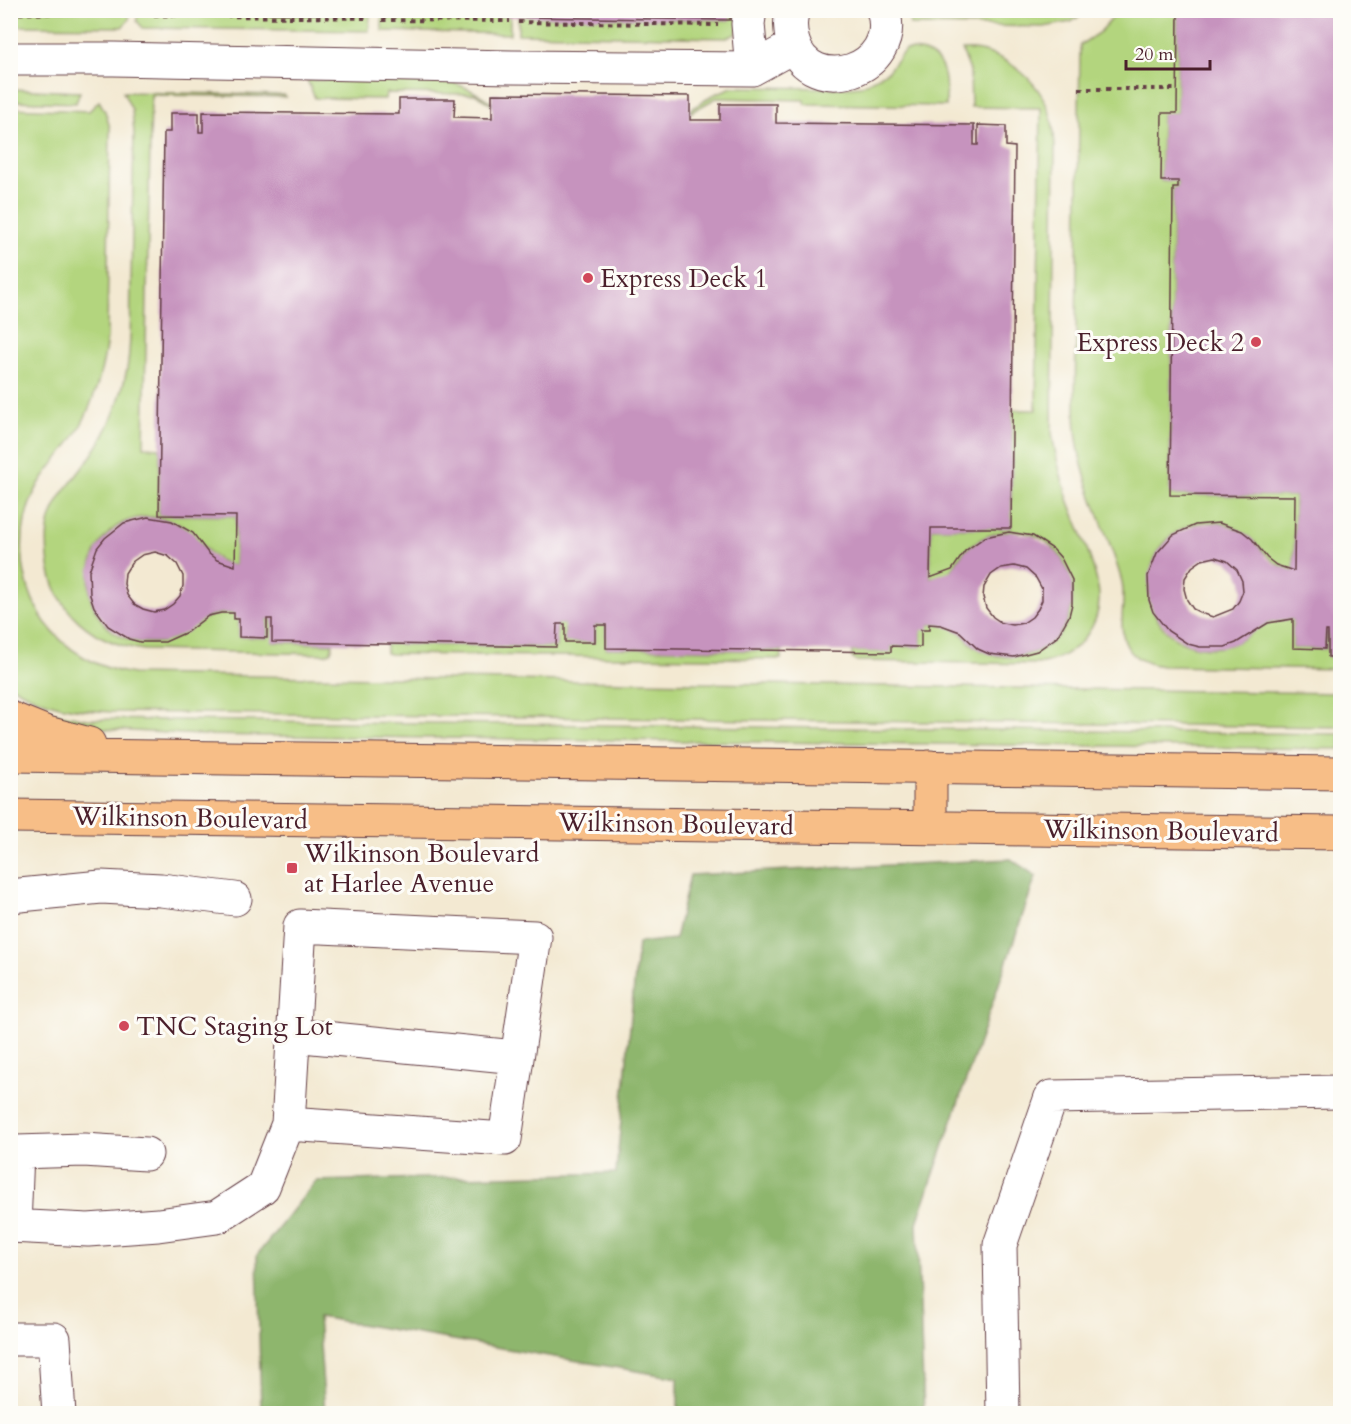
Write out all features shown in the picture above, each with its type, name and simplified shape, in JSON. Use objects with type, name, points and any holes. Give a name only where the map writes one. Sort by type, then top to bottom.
[{"type":"main road","points":[[10,718],[47,733],[158,758]]},
{"type":"main road","points":[[10,755],[1341,773]]},
{"type":"main road","points":[[930,767],[930,828]]},
{"type":"main road","name":"Wilkinson Boulevard","points":[[10,816],[1341,833]]},
{"type":"street","points":[[793,10],[790,30],[794,46],[803,59],[815,68],[829,73],[844,73],[859,69],[872,60],[881,48],[885,33],[883,10]]},
{"type":"street","points":[[749,17],[752,69]]},
{"type":"street","points":[[10,59],[125,59],[512,68],[752,69],[794,46]]},
{"type":"street","points":[[22,894],[101,887],[162,890],[235,899]]},
{"type":"street","points":[[146,1154],[84,1150],[17,1152],[12,1226],[88,1230],[158,1225],[217,1216],[263,1187],[288,1124],[300,926],[536,937],[505,1139],[288,1124]]},
{"type":"street","points":[[293,1035],[517,1057]]},
{"type":"street","points":[[1003,1413],[1000,1245],[1051,1097],[1341,1092]]},
{"type":"street","points":[[10,1339],[54,1339],[58,1413]]},
{"type":"path","points":[[10,13],[369,18]]},
{"type":"path","points":[[518,22],[749,17]]},
{"type":"path","points":[[382,20],[510,21]]},
{"type":"path","points":[[1079,89],[1178,89]]},
{"type":"green space","points":[[11,10],[130,11],[129,20],[122,27],[11,26]]},
{"type":"green space","points":[[908,10],[1088,11],[1071,22],[1044,27],[910,25]]},
{"type":"green space","points":[[137,11],[370,14],[369,31],[143,28],[137,21]]},
{"type":"green space","points":[[730,11],[743,11],[736,34],[727,38],[518,34],[518,16],[730,20]]},
{"type":"green space","points":[[1119,11],[1178,11],[1177,113],[1162,114],[1161,181],[1178,181],[1178,188],[1173,188],[1170,495],[1295,496],[1294,571],[1273,561],[1251,539],[1232,526],[1220,523],[1193,524],[1172,535],[1157,554],[1150,576],[1150,599],[1158,620],[1175,637],[1200,647],[1231,645],[1266,624],[1293,619],[1293,648],[1325,649],[1326,631],[1328,631],[1328,657],[1340,657],[1340,669],[1162,666],[1151,664],[1135,656],[1125,642],[1122,627],[1122,582],[1082,463],[1075,409],[1080,45],[1100,32]]},
{"type":"green space","points":[[382,14],[510,16],[510,34],[382,31]]},
{"type":"green space","points":[[905,50],[928,53],[936,58],[941,65],[946,83],[946,106],[805,104],[805,100],[716,98],[690,113],[690,110],[713,95],[732,87],[838,88],[861,86],[887,72]]},
{"type":"green space","points":[[962,50],[988,53],[1012,65],[1033,84],[1041,95],[1052,121],[1055,147],[1052,432],[1065,491],[1097,582],[1098,611],[1086,636],[1077,646],[1066,654],[1038,664],[856,661],[852,658],[852,651],[891,652],[891,646],[921,647],[921,630],[929,624],[952,628],[969,642],[988,653],[1003,657],[1025,655],[1049,645],[1064,627],[1071,607],[1071,584],[1064,563],[1051,545],[1031,534],[1005,532],[985,537],[968,548],[950,572],[930,578],[931,528],[1011,528],[1012,410],[1036,410],[1041,108],[971,107],[970,71]]},
{"type":"green space","points":[[307,80],[451,82],[477,93],[492,105],[475,94],[386,93],[385,99],[315,98]]},
{"type":"green space","points":[[11,89],[80,92],[76,103],[11,101]]},
{"type":"green space","points":[[123,92],[284,95],[286,97],[151,95],[144,447],[160,448],[159,515],[236,516],[235,566],[214,556],[183,527],[173,521],[160,518],[133,519],[112,530],[97,549],[90,571],[90,595],[99,616],[115,633],[141,642],[162,642],[177,636],[207,617],[234,613],[239,619],[239,637],[267,638],[267,619],[272,619],[273,642],[333,644],[331,652],[326,654],[144,650],[126,646],[93,632],[79,622],[67,609],[58,594],[48,558],[48,527],[51,517],[59,500],[88,461],[110,423],[122,391],[129,358],[134,132],[132,110]]},
{"type":"green space","points":[[99,101],[110,128],[105,350],[98,385],[85,418],[70,443],[39,484],[31,501],[26,518],[22,554],[29,590],[45,622],[63,642],[95,663],[133,674],[1340,693],[1340,727],[113,712],[60,706],[23,692],[10,685],[11,108],[89,111]]},
{"type":"green space","points":[[557,624],[565,624],[565,642],[595,642],[595,625],[606,625],[606,648],[782,651],[781,659],[386,653],[386,644],[556,647]]},
{"type":"green space","points":[[10,694],[51,712],[86,719],[1340,734],[1340,749],[200,735],[84,728],[11,704]]},
{"type":"green space","points":[[1011,859],[1036,876],[917,1223],[924,1413],[678,1413],[678,1378],[318,1317],[325,1413],[261,1413],[257,1255],[316,1181],[616,1173],[638,943],[675,939],[690,875]]},
{"type":"building","points":[[245,10],[730,10],[730,20],[245,13]]},
{"type":"building","name":"Express Deck 2","points":[[1178,10],[1340,10],[1340,657],[1328,657],[1328,631],[1326,631],[1325,649],[1293,648],[1293,619],[1268,623],[1236,643],[1225,647],[1200,647],[1188,644],[1168,631],[1153,612],[1149,600],[1148,576],[1157,553],[1173,535],[1195,525],[1219,523],[1242,531],[1276,565],[1294,571],[1295,496],[1170,495],[1173,188],[1178,188],[1178,181],[1161,181],[1162,113],[1177,113]],"holes":[[[1215,557],[1227,561],[1237,570],[1242,581],[1243,591],[1239,601],[1233,609],[1213,617],[1193,609],[1184,589],[1185,578],[1192,567],[1202,560]]]},
{"type":"building","name":"Express Deck 1","points":[[492,94],[690,96],[690,120],[720,120],[720,104],[776,104],[776,123],[974,125],[974,145],[978,145],[978,125],[1006,126],[1006,146],[1015,147],[1011,528],[931,528],[930,578],[952,570],[965,551],[985,537],[1009,532],[1033,536],[1053,549],[1061,558],[1072,580],[1072,604],[1069,616],[1057,637],[1037,651],[1014,657],[989,654],[978,649],[960,632],[941,625],[929,624],[929,630],[921,630],[921,647],[891,646],[891,652],[606,648],[606,625],[595,625],[595,642],[565,642],[565,624],[557,624],[556,647],[272,642],[272,619],[267,619],[267,638],[239,637],[239,619],[234,619],[234,613],[208,616],[187,632],[165,642],[140,642],[129,639],[108,626],[94,607],[90,595],[89,571],[97,548],[105,538],[124,523],[148,517],[172,521],[193,533],[208,553],[217,560],[235,566],[236,516],[159,515],[164,132],[170,132],[170,113],[199,113],[199,132],[203,132],[203,112],[399,114],[399,99],[455,99],[454,117],[492,118]],"holes":[[[155,552],[168,556],[177,564],[183,576],[183,586],[180,596],[173,604],[164,610],[154,612],[134,604],[127,595],[124,584],[125,573],[132,562],[142,555]],[[1014,566],[1026,569],[1036,578],[1042,589],[1042,600],[1032,617],[1023,623],[1013,625],[1002,623],[993,617],[986,608],[983,597],[984,587],[991,575],[1001,568]]]},
{"type":"place","name":"Express Deck 1","points":[[588,278]]},
{"type":"place","name":"Express Deck 2","points":[[1256,342]]},
{"type":"place","name":"Wilkinson Boulevard at Harlee Avenue","points":[[292,868]]},
{"type":"place","name":"TNC Staging Lot","points":[[124,1026]]}]
